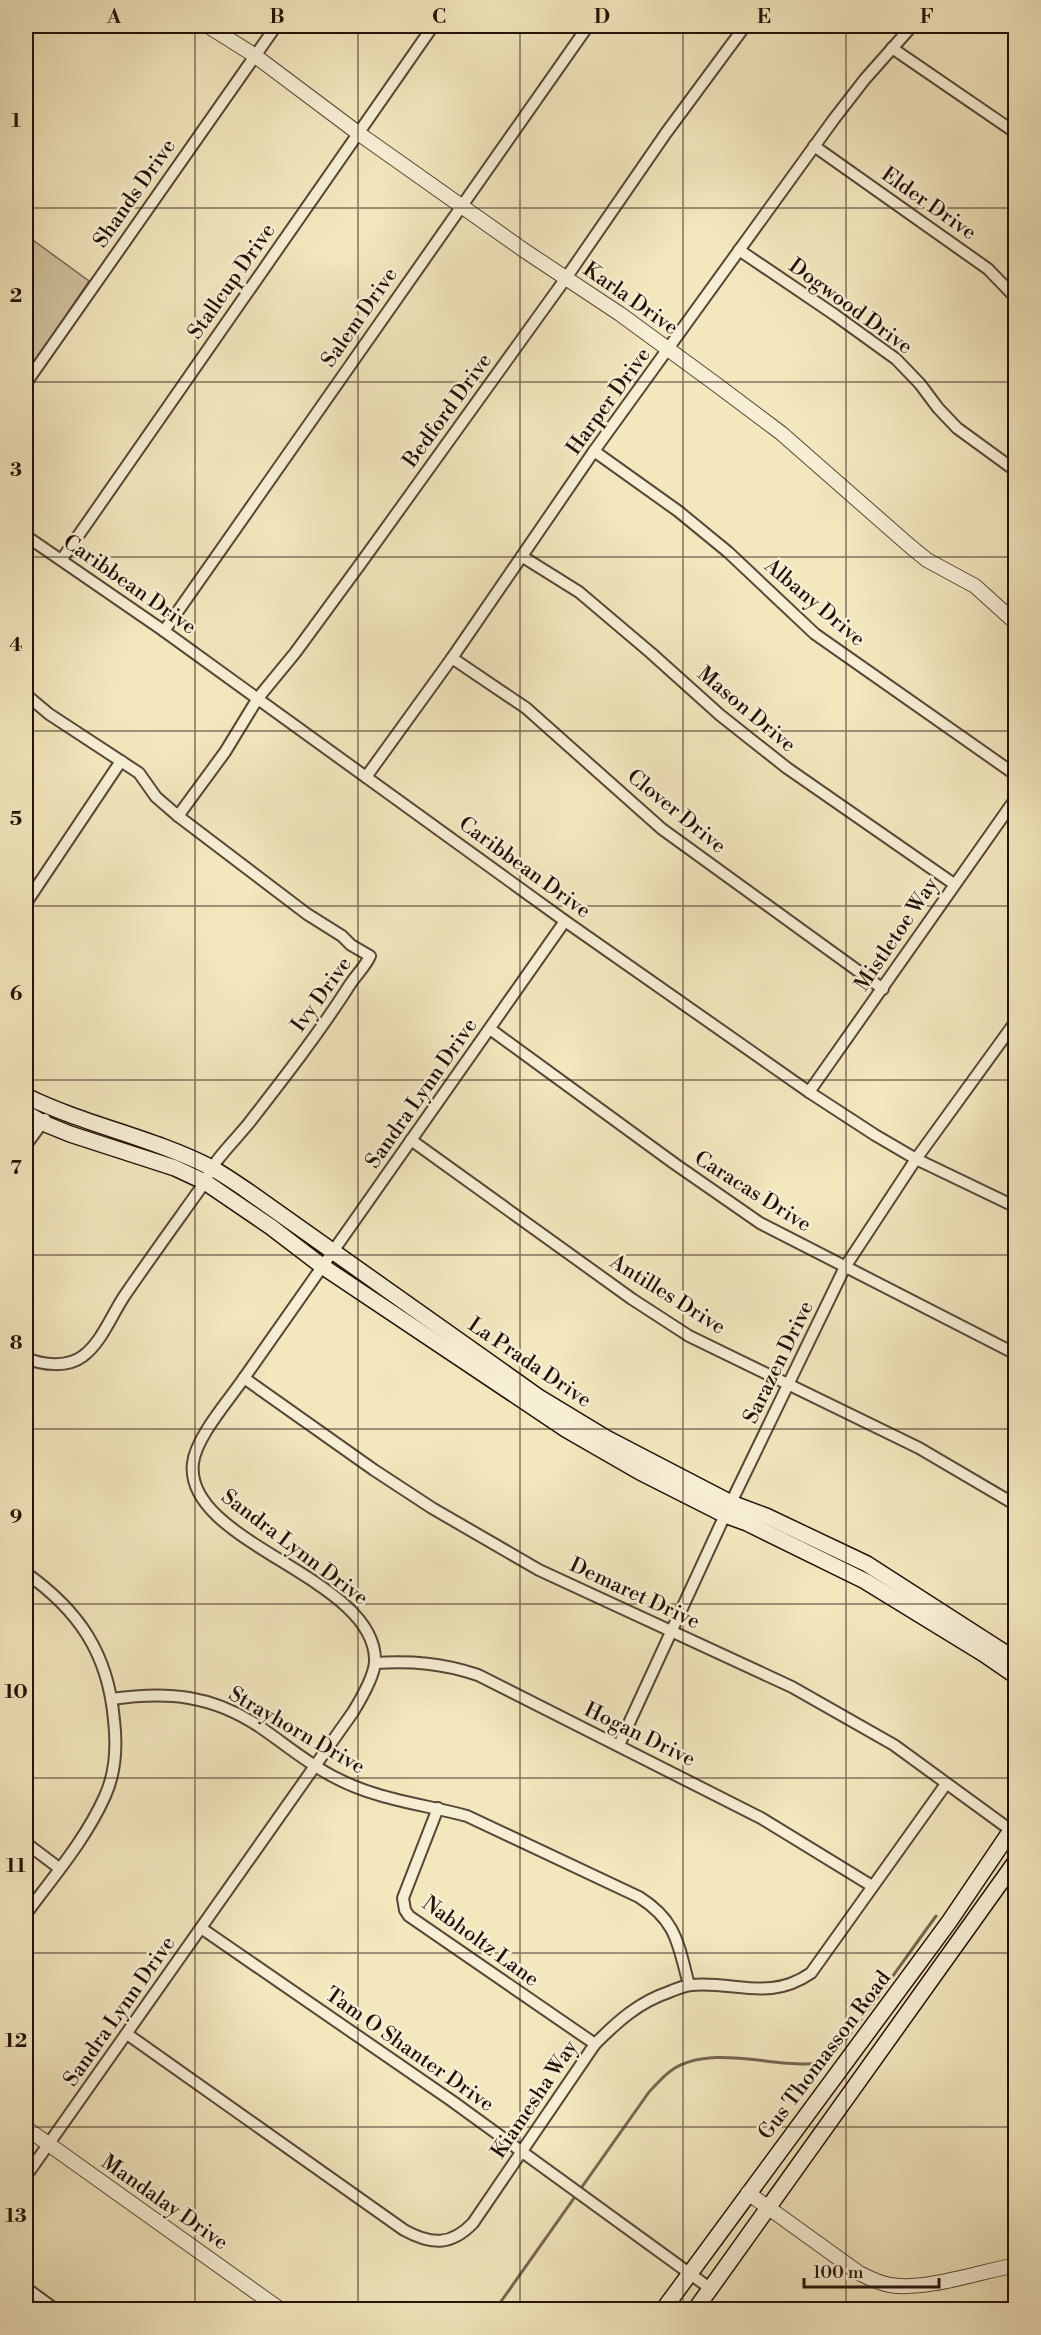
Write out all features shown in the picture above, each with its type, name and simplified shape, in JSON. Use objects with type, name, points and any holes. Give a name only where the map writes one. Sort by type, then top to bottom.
[{"type":"main road","name":"La Prada Drive","points":[[26,1096],[50,1107],[147,1141],[208,1174],[333,1252],[540,1398],[728,1509],[747,1523],[865,1581],[979,1643],[1016,1660]]},
{"type":"main road","name":"La Prada Drive","points":[[26,1113],[70,1134],[139,1156],[208,1174],[322,1266],[567,1430],[640,1472],[728,1509]]},
{"type":"main road","points":[[139,1156],[147,1141]]},
{"type":"main road","name":"La Prada Drive","points":[[979,1643],[1016,1676]]},
{"type":"main road","name":"Gus Thomasson Road","points":[[663,2310],[1014,1830]]},
{"type":"main road","name":"Gus Thomasson Road","points":[[695,2310],[1016,1861]]},
{"type":"street","name":"Karla Drive","points":[[208,26],[254,55],[358,133],[669,350],[781,433],[927,560],[975,586],[1016,623]]},
{"type":"street","name":"Shands Drive","points":[[26,382],[276,26]]},
{"type":"street","name":"Stallcup Drive","points":[[62,559],[433,26]]},
{"type":"street","name":"Salem Drive","points":[[164,631],[588,26]]},
{"type":"street","name":"Bedford Drive","points":[[178,816],[223,755],[258,698],[302,644],[566,278],[666,133],[745,26]]},
{"type":"street","name":"Harper Drive","points":[[366,777],[523,557],[594,451],[814,146],[865,79],[912,26]]},
{"type":"street","points":[[892,48],[1016,133]]},
{"type":"street","name":"Elder Drive","points":[[814,146],[988,269],[1016,298]]},
{"type":"street","name":"Dogwood Drive","points":[[739,250],[896,359],[957,428],[1016,471]]},
{"type":"street","name":"Albany Drive","points":[[594,451],[678,511],[728,552],[815,634],[1016,776]]},
{"type":"street","name":"Caribbean Drive","points":[[26,536],[164,631],[565,921],[809,1092],[916,1159],[1016,1207]]},
{"type":"street","name":"Mason Drive","points":[[523,557],[579,592],[720,715],[787,768],[954,884]]},
{"type":"street","name":"Clover Drive","points":[[452,658],[526,708],[662,829],[883,989]]},
{"type":"street","name":"Ivy Drive","points":[[26,697],[139,773],[156,797],[178,816],[307,914],[370,956],[330,1017],[208,1174],[96,1342],[84,1356],[70,1363],[44,1362],[26,1358]]},
{"type":"street","points":[[26,903],[121,760]]},
{"type":"street","name":"Mistletoe Way","points":[[809,1092],[1016,798]]},
{"type":"street","name":"Sandra Lynn Drive","points":[[26,2176],[128,2034],[363,1696],[375,1663],[368,1631],[352,1611],[306,1576],[251,1541],[208,1509],[201,1498],[193,1474],[194,1459],[208,1430],[565,921]]},
{"type":"street","name":"Sarazen Drive","points":[[619,1744],[670,1630],[845,1268],[916,1159],[1014,1027]]},
{"type":"street","name":"Caracas Drive","points":[[490,1029],[760,1223],[1016,1354]]},
{"type":"street","points":[[26,1145],[43,1123],[50,1107]]},
{"type":"street","name":"Antilles Drive","points":[[411,1140],[632,1299],[689,1336],[790,1383],[919,1448],[1016,1505]]},
{"type":"street","name":"Demaret Drive","points":[[244,1378],[374,1470],[459,1524],[538,1570],[792,1687],[894,1745],[1014,1830]]},
{"type":"street","points":[[26,1573],[53,1593],[72,1612],[104,1664],[112,1700],[116,1761],[106,1796],[87,1830],[26,1914]]},
{"type":"street","name":"Hogan Drive","points":[[375,1663],[409,1661],[451,1666],[478,1675],[619,1744],[761,1818],[872,1886]]},
{"type":"street","name":"Strayhorn Drive","points":[[112,1700],[137,1696],[183,1695],[218,1705],[257,1725],[315,1766],[358,1789],[406,1803],[467,1816],[639,1897],[654,1907],[675,1933],[689,1985]]},
{"type":"street","name":"Kiamesha Way","points":[[128,2034],[404,2230],[426,2240],[447,2240],[466,2230],[523,2152],[595,2044],[620,2018],[650,1998],[689,1985],[770,1990],[800,1981],[811,1973],[946,1784]]},
{"type":"street","name":"Nabholtz Lane","points":[[438,1808],[403,1898],[405,1910],[409,1916],[595,2044]]},
{"type":"street","points":[[26,1843],[60,1868]]},
{"type":"street","name":"Tam O Shanter Drive","points":[[201,1928],[523,2152],[711,2289]]},
{"type":"street","name":"Mandalay Drive","points":[[26,2128],[281,2310]]},
{"type":"street","points":[[748,2193],[859,2273],[888,2285],[923,2284],[1016,2265]]},
{"type":"street","points":[[26,2288],[56,2310]]},
{"type":"shaded area","points":[[26,235],[89,281],[26,375]]},
{"type":"waterway","points":[[495,2310],[649,2092],[666,2075],[684,2064],[712,2058],[742,2058],[804,2064],[819,2062],[829,2057],[841,2045],[936,1916]]}]
